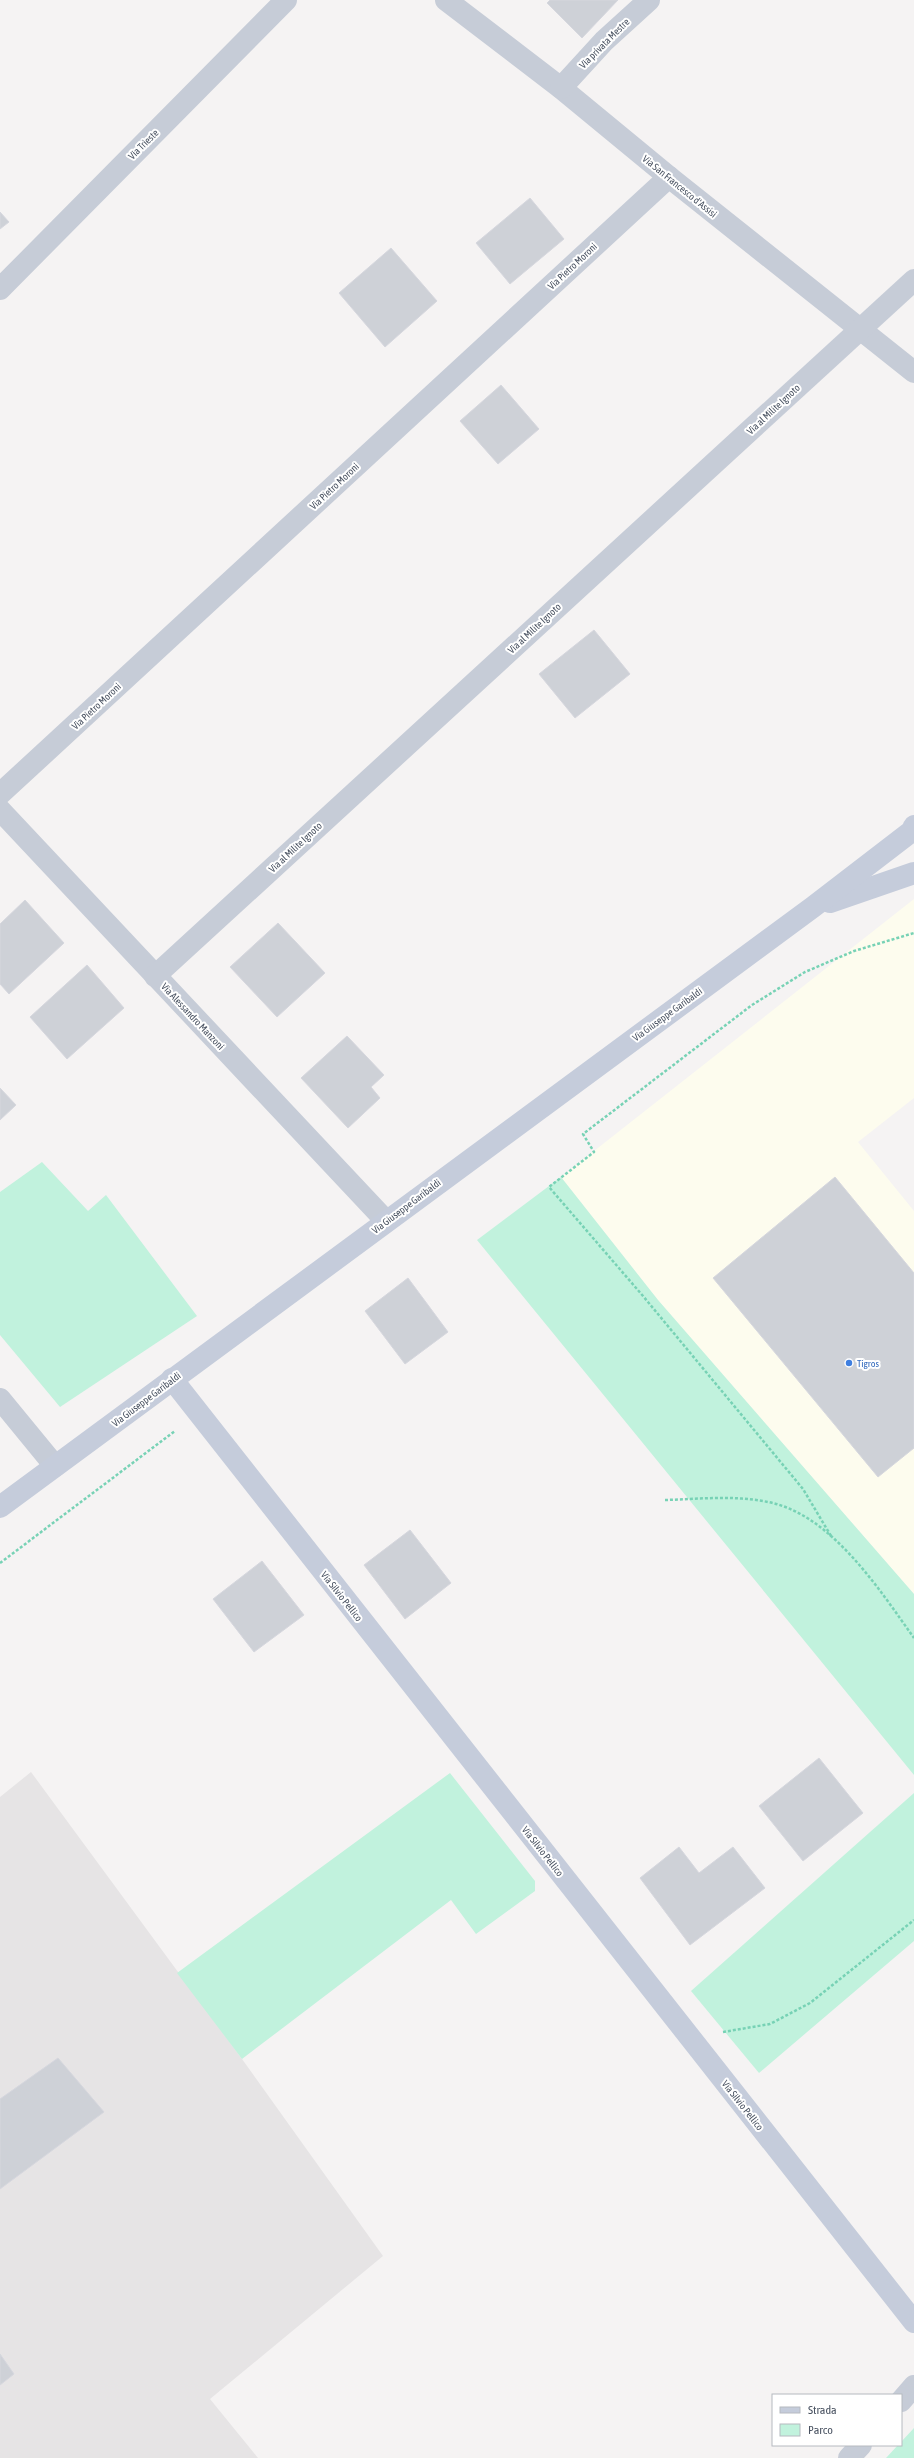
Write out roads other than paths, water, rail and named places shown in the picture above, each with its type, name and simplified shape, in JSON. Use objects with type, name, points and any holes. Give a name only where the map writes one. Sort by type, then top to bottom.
[{"type":"street","name":"Via Trieste","points":[[0,289],[286,0]]},
{"type":"street","name":"Via San Francesco d'Assisi","points":[[446,0],[561,88],[669,178],[914,372]]},
{"type":"street","name":"Via privata Mestre","points":[[561,88],[604,41],[649,0]]},
{"type":"street","name":"Via Pietro Moroni","points":[[0,794],[669,178]]},
{"type":"street","name":"Via al Milite Ignoto","points":[[155,976],[914,280]]},
{"type":"street","name":"Via Alessandro Manzoni","points":[[0,810],[386,1221]]},
{"type":"street","points":[[913,828],[914,852]]},
{"type":"street","name":"Via Giuseppe Garibaldi","points":[[0,1507],[813,907],[913,828]]},
{"type":"street","name":"Via Giuseppe Garibaldi","points":[[813,907],[914,873]]},
{"type":"street","name":"Via Silvio Pellico","points":[[172,1380],[914,2322]]},
{"type":"street","points":[[0,1399],[55,1466]]},
{"type":"street","points":[[902,2400],[914,2386]]},
{"type":"street","points":[[849,2458],[860,2446]]},
{"type":"place","name":"Tigros","points":[[849,1363]]}]
